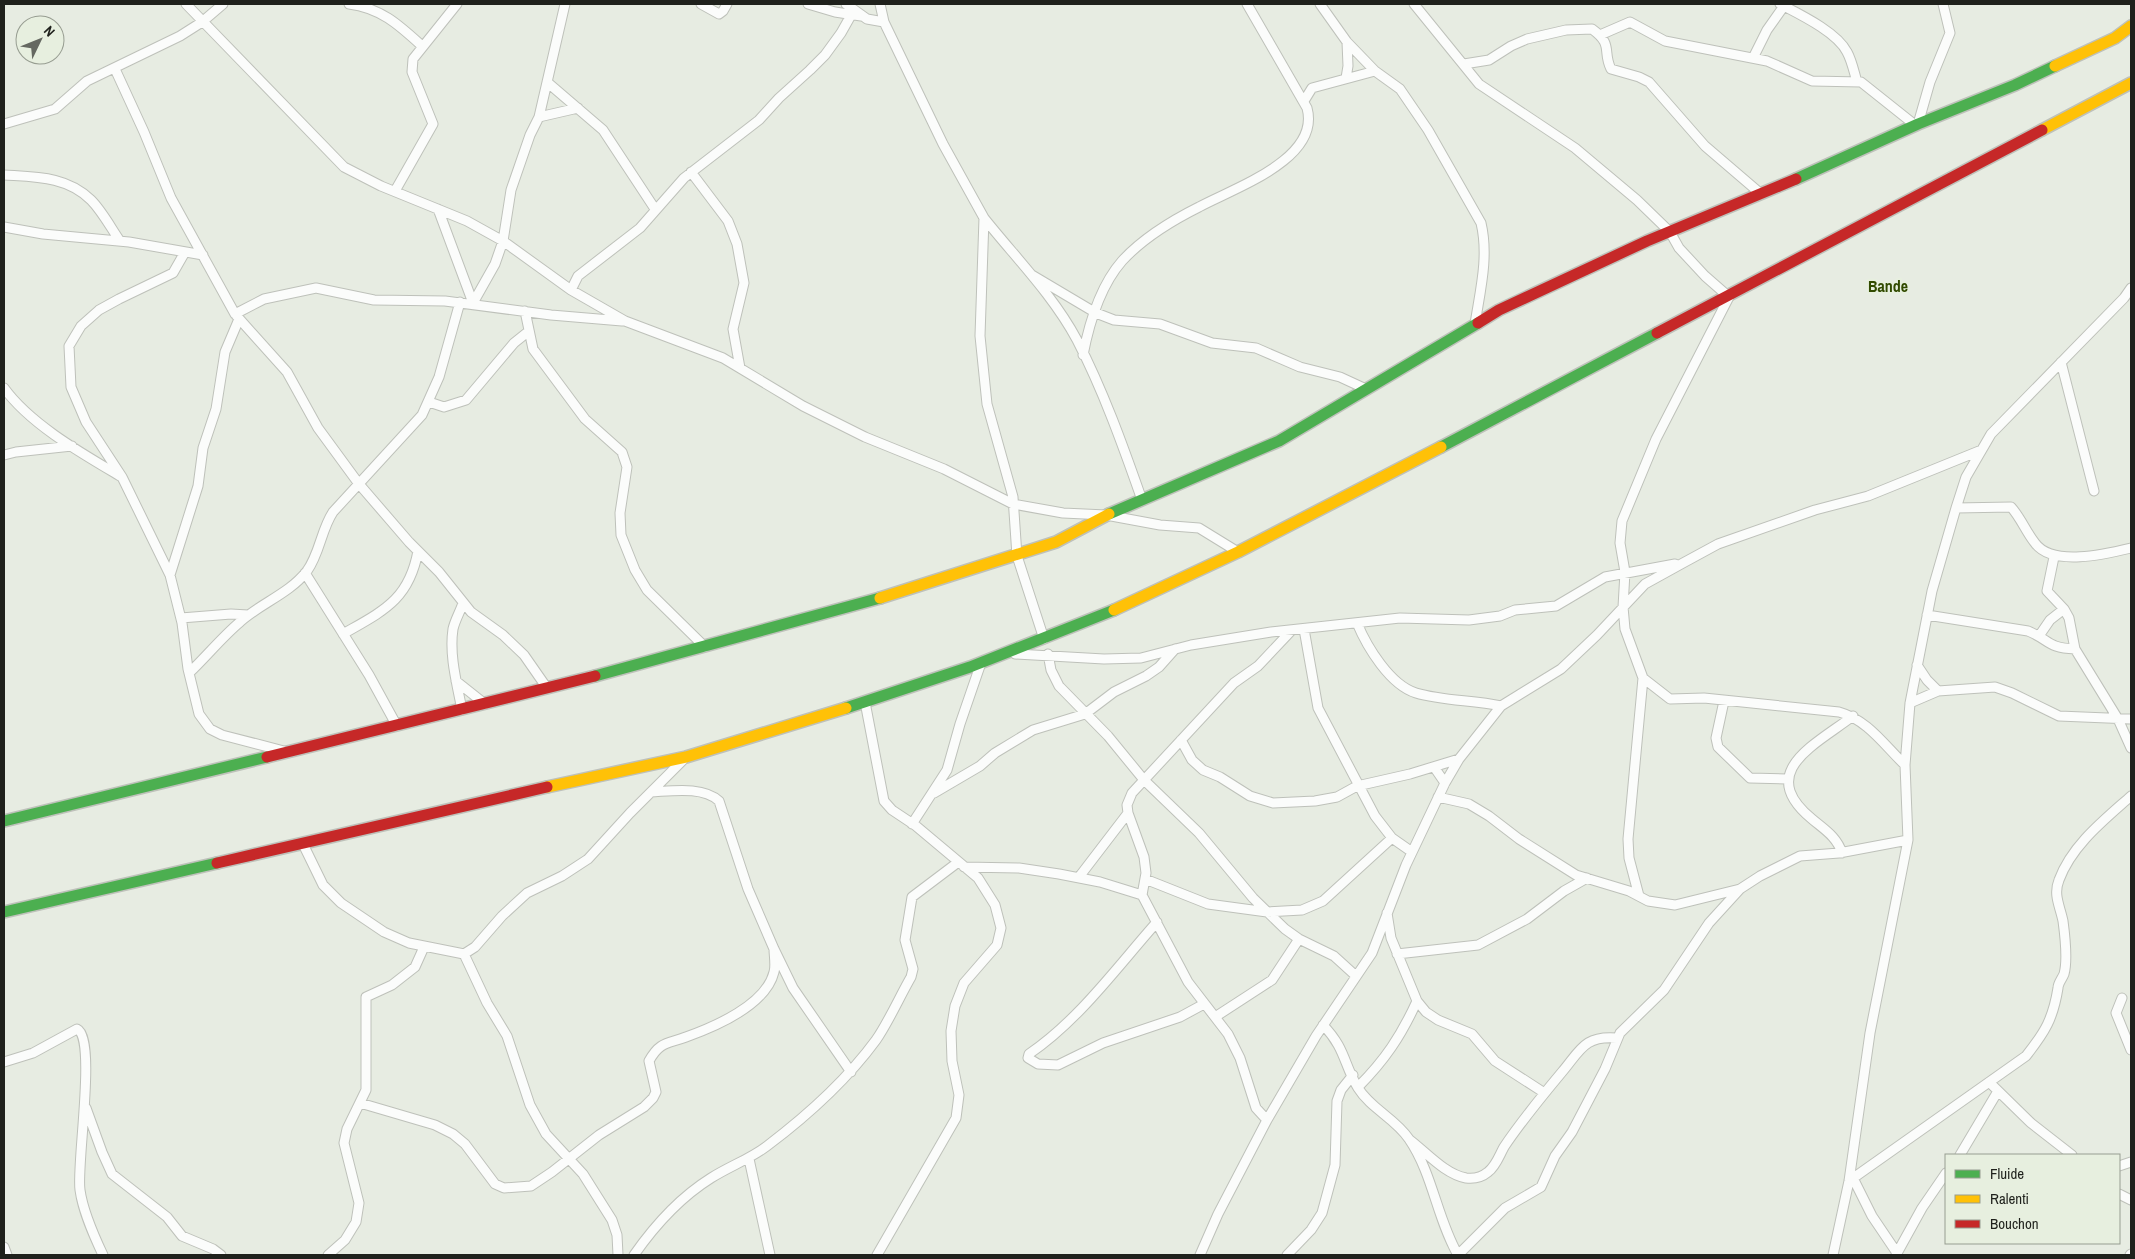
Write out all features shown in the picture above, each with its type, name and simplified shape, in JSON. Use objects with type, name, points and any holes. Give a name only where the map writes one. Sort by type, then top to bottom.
[{"type":"main road","points":[[4,821],[462,710],[705,647],[1017,556],[1056,542],[1106,515],[1278,441],[1508,306],[1670,232],[1761,194],[1916,124],[2015,85],[2115,38],[2131,26]]},
{"type":"main road","points":[[4,912],[686,757],[865,702],[981,663],[1044,639],[1097,618],[1238,552],[1729,297],[2131,83]]},
{"type":"street","points":[[186,4],[344,167],[467,221],[503,241],[571,290],[626,322],[723,358],[804,406],[865,437],[944,469],[1013,504],[1063,513],[1106,515],[1160,525],[1199,528],[1238,552]]},
{"type":"street","points":[[4,124],[55,109],[87,82],[180,36],[202,22],[223,4]]},
{"type":"street","points":[[349,4],[366,6],[381,12],[422,46]]},
{"type":"street","points":[[395,191],[433,124],[412,72],[414,59],[422,46],[457,4]]},
{"type":"street","points":[[472,303],[495,264],[503,241],[511,190],[530,135],[539,117],[565,4]]},
{"type":"street","points":[[701,4],[719,14],[724,12],[727,4]]},
{"type":"street","points":[[808,4],[835,12],[850,9],[861,16],[884,22]]},
{"type":"street","points":[[880,4],[884,22],[943,144],[984,218],[1032,275],[1062,316],[1083,355],[1111,418],[1142,500]]},
{"type":"street","points":[[1083,355],[1109,277],[1122,261],[1146,238],[1198,207],[1268,172],[1290,154],[1308,132],[1310,120],[1304,102],[1247,4]]},
{"type":"street","points":[[1320,4],[1347,42],[1375,71],[1400,89],[1407,98],[1428,130],[1481,223],[1485,238],[1484,265],[1475,324]]},
{"type":"street","points":[[1414,4],[1479,84],[1575,148],[1670,232],[1679,248],[1705,276],[1729,297],[1656,438],[1622,521],[1620,543],[1625,572],[1623,607],[1625,629],[1643,678],[1628,839],[1629,858],[1639,896]]},
{"type":"street","points":[[1600,35],[1630,22],[1674,43],[1693,45],[1753,58],[1784,68],[1812,81],[1861,82],[1916,124],[1930,82],[1950,33],[1943,4]]},
{"type":"street","points":[[1753,58],[1782,5],[1796,11],[1840,42],[1846,50],[1857,82]]},
{"type":"street","points":[[571,290],[578,276],[640,228],[691,172],[759,120],[779,98],[820,60],[841,33],[850,9]]},
{"type":"street","points":[[1464,64],[1489,60],[1520,42],[1566,30],[1592,29],[1606,42],[1609,54],[1607,62],[1611,69],[1649,82],[1705,146],[1761,194]]},
{"type":"street","points":[[1346,78],[1348,66],[1347,42]]},
{"type":"street","points":[[114,69],[144,132],[171,198],[237,316],[287,372],[318,428],[359,484],[439,572],[463,604],[524,655],[547,688]]},
{"type":"street","points":[[1304,102],[1312,88],[1375,71]]},
{"type":"street","points":[[547,82],[603,130],[655,210]]},
{"type":"street","points":[[539,117],[578,108]]},
{"type":"street","points":[[691,172],[728,221],[737,244],[744,283],[733,329],[740,368]]},
{"type":"street","points":[[4,175],[46,178],[79,189],[92,201],[120,241]]},
{"type":"street","points":[[438,209],[472,303]]},
{"type":"street","points":[[984,218],[980,336],[986,394],[1006,468],[1013,504],[1017,556],[1044,639]]},
{"type":"street","points":[[4,227],[43,234],[120,241],[203,255]]},
{"type":"street","points":[[185,252],[173,273],[99,310],[80,326],[69,346],[71,386],[86,422],[122,477],[170,574],[199,714],[210,728],[230,738],[275,750],[290,751]]},
{"type":"street","points":[[1032,275],[1096,313],[1114,320],[1160,324],[1212,343],[1256,348],[1300,367],[1340,377],[1366,389]]},
{"type":"street","points":[[170,574],[198,486],[203,448],[216,409],[225,352],[237,316],[264,299],[316,288],[374,300],[472,303],[626,322]]},
{"type":"street","points":[[1833,1255],[1851,1180],[1870,1033],[1908,840],[1906,765],[1910,703],[1927,615],[1956,508],[1966,477],[1979,451],[2013,409],[2124,298],[2131,288]]},
{"type":"street","points":[[189,673],[248,615],[275,600],[305,573],[320,547],[328,519],[422,415],[439,377],[460,302]]},
{"type":"street","points":[[525,311],[533,349],[549,373],[585,419],[622,452],[626,467],[620,513],[622,534],[635,570],[648,590],[705,647]]},
{"type":"street","points":[[429,402],[444,407],[466,400],[514,343],[528,331]]},
{"type":"street","points":[[2061,362],[2094,491]]},
{"type":"street","points":[[4,388],[27,413],[72,446],[122,477]]},
{"type":"street","points":[[4,455],[72,446]]},
{"type":"street","points":[[1200,1255],[1218,1214],[1267,1120],[1323,1026],[1372,953],[1387,911],[1412,852],[1445,782],[1459,759],[1501,706],[1561,669],[1645,584],[1718,544],[1815,510],[1868,496],[1979,451]]},
{"type":"street","points":[[1956,508],[2012,507],[2035,544],[2042,551],[2054,557],[2092,555],[2131,548]]},
{"type":"street","points":[[342,634],[378,614],[397,598],[414,573],[418,551]]},
{"type":"street","points":[[2054,557],[2047,591],[2064,609],[2069,618],[2076,649],[2118,720],[2131,748]]},
{"type":"street","points":[[1004,654],[1048,654],[1104,659],[1140,658],[1175,649],[1292,630],[1400,618],[1470,620],[1500,616],[1515,610],[1556,606],[1605,577],[1683,563]]},
{"type":"street","points":[[305,573],[369,675],[397,726]]},
{"type":"street","points":[[462,710],[456,681],[452,642],[453,626],[463,604]]},
{"type":"street","points":[[2039,636],[2050,620],[2064,609]]},
{"type":"street","points":[[180,618],[231,614],[248,615]]},
{"type":"street","points":[[1927,615],[2028,631],[2039,636],[2057,649],[2076,649]]},
{"type":"street","points":[[1357,623],[1365,643],[1374,656],[1391,675],[1413,692],[1436,698],[1475,701],[1501,706]]},
{"type":"street","points":[[1304,629],[1318,708],[1374,816],[1392,838],[1412,852]]},
{"type":"street","points":[[1142,896],[1145,879],[1144,857],[1127,805],[1132,794],[1234,683],[1258,666],[1292,630]]},
{"type":"street","points":[[934,793],[980,766],[1026,733],[1085,714],[1114,692],[1146,676],[1159,667],[1175,649]]},
{"type":"street","points":[[1048,654],[1051,670],[1058,686],[1108,736],[1144,780],[1182,815],[1267,912],[1299,940],[1334,956],[1356,976]]},
{"type":"street","points":[[912,824],[948,770],[960,724],[981,663]]},
{"type":"street","points":[[1917,665],[1926,680],[1938,691]]},
{"type":"street","points":[[1643,678],[1670,699],[1704,698],[1839,712],[1853,716],[1868,725],[1906,765]]},
{"type":"street","points":[[456,681],[485,704]]},
{"type":"street","points":[[1910,703],[1938,691],[1995,687],[2012,693],[2059,716],[2118,720],[2131,719]]},
{"type":"street","points":[[1724,700],[1716,738],[1718,747],[1750,778],[1787,779]]},
{"type":"street","points":[[865,702],[884,801],[892,810],[978,878],[995,905],[1001,928],[997,945],[964,983],[955,1006],[950,1031],[952,1061],[959,1095],[956,1118],[877,1255]]},
{"type":"street","points":[[1842,853],[1836,839],[1808,816],[1792,799],[1787,779],[1790,770],[1805,753],[1853,716]]},
{"type":"street","points":[[1181,740],[1198,766],[1260,801],[1273,803],[1315,801],[1337,797],[1358,786],[1459,759]]},
{"type":"street","points":[[303,844],[323,885],[341,903],[384,932],[424,947],[464,954],[475,947],[502,916],[527,893],[562,876],[588,858],[686,757]]},
{"type":"street","points":[[1434,767],[1445,782]]},
{"type":"street","points":[[651,792],[688,791],[708,794],[719,801],[748,889],[774,949],[793,988],[850,1072]]},
{"type":"street","points":[[1851,1180],[2026,1056],[2045,1032],[2057,1002],[2058,987],[2065,969],[2062,920],[2057,902],[2059,880],[2071,857],[2086,839],[2131,796]]},
{"type":"street","points":[[1438,797],[1469,804],[1576,875],[1639,896],[1648,901],[1675,905],[1740,889]]},
{"type":"street","points":[[1079,878],[1128,812]]},
{"type":"street","points":[[1145,879],[1208,904],[1267,912],[1302,910],[1323,901],[1392,838]]},
{"type":"street","points":[[1323,1026],[1334,1036],[1343,1051],[1358,1087],[1375,1107],[1400,1127],[1410,1140],[1429,1179],[1450,1241],[1458,1255],[1504,1208],[1541,1187],[1555,1156],[1572,1132],[1605,1069],[1616,1038],[1664,990],[1709,923],[1740,889],[1760,876],[1800,856],[1842,853],[1908,840]]},
{"type":"street","points":[[634,1255],[650,1231],[677,1204],[711,1178],[749,1159],[827,1097],[850,1072],[877,1038],[911,977],[913,969],[905,940],[912,896],[960,865],[994,870],[1019,868],[1079,878],[1135,892],[1142,896],[1188,982],[1232,1042],[1240,1058],[1256,1108],[1267,1120]]},
{"type":"street","points":[[1397,954],[1478,945],[1526,919],[1564,891],[1587,878]]},
{"type":"street","points":[[1387,911],[1391,938],[1397,954],[1417,1001],[1426,1012],[1438,1020],[1472,1034],[1495,1061],[1543,1092]]},
{"type":"street","points":[[1157,922],[1091,998],[1057,1032],[1029,1054],[1028,1058],[1038,1064],[1058,1065],[1103,1043],[1171,1020],[1204,1004]]},
{"type":"street","points":[[1214,1017],[1272,980],[1299,940]]},
{"type":"street","points":[[328,1255],[345,1240],[356,1222],[359,1203],[344,1142],[346,1129],[366,1090],[366,997],[392,985],[415,967],[424,947]]},
{"type":"street","points":[[360,1103],[435,1125],[453,1134],[465,1144],[487,1176],[495,1184],[504,1188],[531,1186],[599,1135],[644,1107],[653,1098],[656,1092],[649,1061],[660,1045],[711,1027],[737,1014],[754,1001],[768,984],[774,972],[774,949]]},
{"type":"street","points":[[464,954],[487,1004],[507,1036],[530,1106],[546,1134],[583,1174],[612,1220],[617,1236],[618,1255]]},
{"type":"street","points":[[2122,998],[2116,1013],[2131,1050]]},
{"type":"street","points":[[1358,1087],[1392,1050],[1417,1001]]},
{"type":"street","points":[[4,1062],[33,1053],[77,1029],[80,1030],[85,1046],[85,1106],[80,1191],[103,1255]]},
{"type":"street","points":[[1410,1140],[1435,1161],[1457,1175],[1478,1178],[1494,1166],[1504,1147],[1543,1092],[1564,1070],[1577,1050],[1600,1038],[1616,1038]]},
{"type":"street","points":[[1287,1255],[1311,1230],[1322,1213],[1335,1165],[1337,1101],[1341,1090],[1353,1075]]},
{"type":"street","points":[[1989,1082],[2031,1123],[2071,1154]]},
{"type":"street","points":[[1961,1154],[1998,1091]]},
{"type":"street","points":[[85,1106],[112,1174],[167,1217],[182,1236],[213,1249],[222,1255]]},
{"type":"street","points":[[749,1159],[757,1187],[770,1255]]},
{"type":"street","points":[[1851,1180],[1897,1254],[1922,1208],[1945,1174]]},
{"type":"street","points":[[4,1247],[7,1255]]},
{"type":"traffic: fast","points":[[1796,179],[1918,124],[2015,85],[2055,66]]},
{"type":"traffic: fast","points":[[1109,514],[1279,441],[1478,323]]},
{"type":"traffic: fast","points":[[1441,447],[1657,333]]},
{"type":"traffic: fast","points":[[595,676],[880,598]]},
{"type":"traffic: fast","points":[[846,708],[970,667],[1114,610]]},
{"type":"traffic: fast","points":[[4,821],[267,757]]},
{"type":"traffic: fast","points":[[4,912],[217,863]]},
{"type":"traffic: slow","points":[[2055,66],[2115,38],[2131,26]]},
{"type":"traffic: slow","points":[[2042,130],[2131,83]]},
{"type":"traffic: slow","points":[[1114,610],[1238,552],[1441,447]]},
{"type":"traffic: slow","points":[[880,598],[1056,542],[1109,514]]},
{"type":"traffic: slow","points":[[547,787],[686,757],[846,708]]},
{"type":"traffic: jam","points":[[1657,333],[2042,130]]},
{"type":"traffic: jam","points":[[1478,323],[1499,310],[1647,241],[1796,179]]},
{"type":"traffic: jam","points":[[267,757],[595,676]]},
{"type":"traffic: jam","points":[[217,863],[547,787]]},
{"type":"district","name":"Bande","points":[[1888,286]]}]
